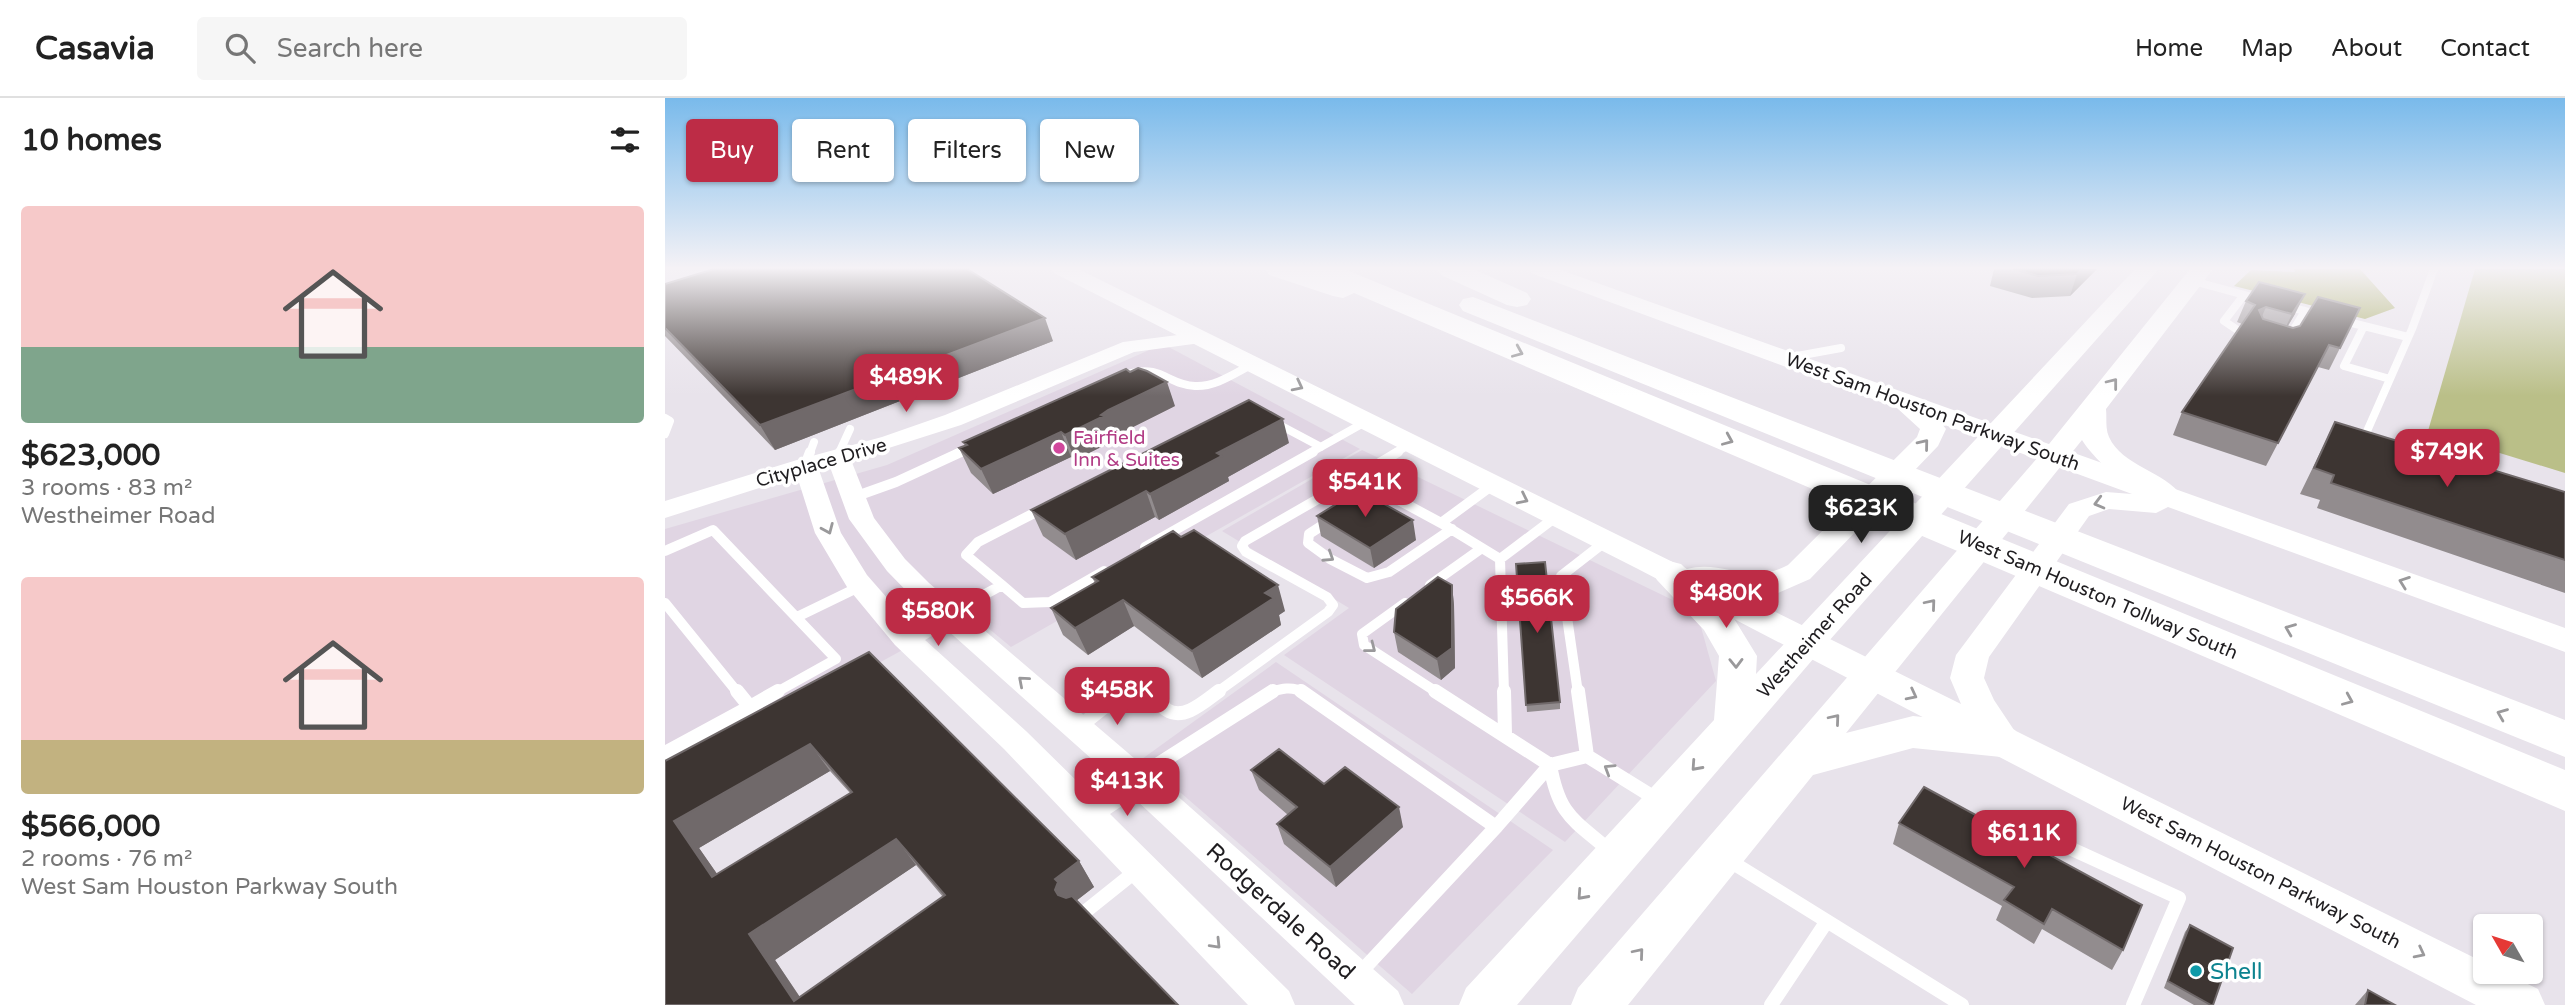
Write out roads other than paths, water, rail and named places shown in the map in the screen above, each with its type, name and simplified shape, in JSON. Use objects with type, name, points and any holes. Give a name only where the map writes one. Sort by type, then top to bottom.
[{"type":"highway","points":[[1409,311],[1453,325]]},
{"type":"highway","name":"West Sam Houston Tollway South","points":[[1420,311],[2565,791]]},
{"type":"highway","name":"West Sam Houston Tollway South","points":[[1488,311],[2565,739]]},
{"type":"highway","points":[[1544,311],[1658,361],[1675,385]]},
{"type":"main road","name":"West Sam Houston Parkway South","points":[[1146,311],[1669,572],[2516,1004]]},
{"type":"main road","name":"West Sam Houston Parkway South","points":[[1654,311],[2565,640]]},
{"type":"main road","name":"Westheimer Road","points":[[1484,1005],[1807,642],[2110,311]]},
{"type":"main road","points":[[1596,1005],[2055,455],[2169,311]]},
{"type":"main road","points":[[1669,572],[1754,584],[1776,584],[1799,572],[1929,440],[1933,429],[1923,416],[1901,400]]},
{"type":"main road","points":[[2092,409],[2094,435],[2103,447],[2129,473],[2166,496]]},
{"type":"main road","points":[[2001,741],[1979,705],[1967,678],[1973,655],[2079,510],[2106,500],[2138,501],[2215,514]]},
{"type":"main road","points":[[1669,572],[1732,640],[1738,656],[1733,725]]},
{"type":"main road","points":[[1799,762],[1913,732],[2001,741]]},
{"type":"street","points":[[1130,346],[1147,326],[1152,314]]},
{"type":"street","name":"Cityplace Drive","points":[[665,510],[827,448],[890,442],[953,420],[1130,346],[1201,338]]},
{"type":"street","points":[[827,448],[828,533],[861,586],[905,638],[1087,812],[1275,1005]]},
{"type":"street","name":"Rodgerdale Road","points":[[827,448],[854,497],[862,519],[896,565],[947,615],[1136,779],[1384,1005]]},
{"type":"street","points":[[905,638],[947,615]]},
{"type":"street","points":[[1087,812],[1136,779]]},
{"type":"lane","points":[[2231,311],[2224,321],[2236,329]]},
{"type":"lane","points":[[2276,340],[2285,343],[2305,311]]},
{"type":"lane","points":[[2306,311],[2408,337]]},
{"type":"lane","points":[[2374,445],[2364,438],[2418,311]]},
{"type":"lane","points":[[2364,326],[2344,366],[2390,379]]},
{"type":"lane","points":[[1785,358],[1841,348]]},
{"type":"lane","points":[[1125,375],[1139,370],[1157,369],[1185,385],[1205,387],[1253,364]]},
{"type":"lane","points":[[665,418],[670,421],[665,433]]},
{"type":"lane","points":[[1266,418],[1321,447]]},
{"type":"lane","points":[[1132,555],[1367,421]]},
{"type":"lane","points":[[854,497],[896,482],[986,440]]},
{"type":"lane","points":[[1077,728],[1125,693],[1138,689],[1148,691],[1168,711],[1176,713],[1194,709],[1328,612],[1333,605],[1327,597],[1246,552],[1242,546],[1245,541],[1412,443]]},
{"type":"lane","points":[[1356,477],[1452,529],[1500,559]]},
{"type":"lane","points":[[1441,523],[1494,484]]},
{"type":"lane","points":[[1379,490],[1309,534],[1308,543],[1330,559],[1367,578],[1389,572],[1452,529]]},
{"type":"lane","points":[[1051,505],[978,542],[966,555],[1023,603],[1050,602],[1109,568]]},
{"type":"lane","points":[[1500,559],[1557,516]]},
{"type":"lane","points":[[665,551],[713,530],[837,659],[665,753]]},
{"type":"lane","points":[[1587,756],[1561,576],[1607,541]]},
{"type":"lane","points":[[1482,548],[1362,634],[1360,639],[1364,645],[1550,765],[1555,793],[1564,811],[1616,856]]},
{"type":"lane","points":[[1500,559],[1505,735]]},
{"type":"lane","points":[[947,615],[1002,585]]},
{"type":"lane","points":[[797,617],[861,586]]},
{"type":"lane","points":[[665,603],[750,707]]},
{"type":"lane","points":[[1136,779],[1267,693],[1282,688],[1297,688],[1496,827]]},
{"type":"lane","points":[[1355,978],[1550,765],[1587,756],[1663,803]]},
{"type":"lane","points":[[2017,824],[2179,898],[2133,1005]]},
{"type":"lane","points":[[1721,855],[1962,1005]]},
{"type":"lane","points":[[1081,915],[1141,868]]},
{"type":"lane","points":[[1771,1005],[1827,921]]},
{"type":"place","name":"Fairfield Inn & Suites","points":[[1059,448]]},
{"type":"place","name":"Shell","points":[[2196,971]]}]
